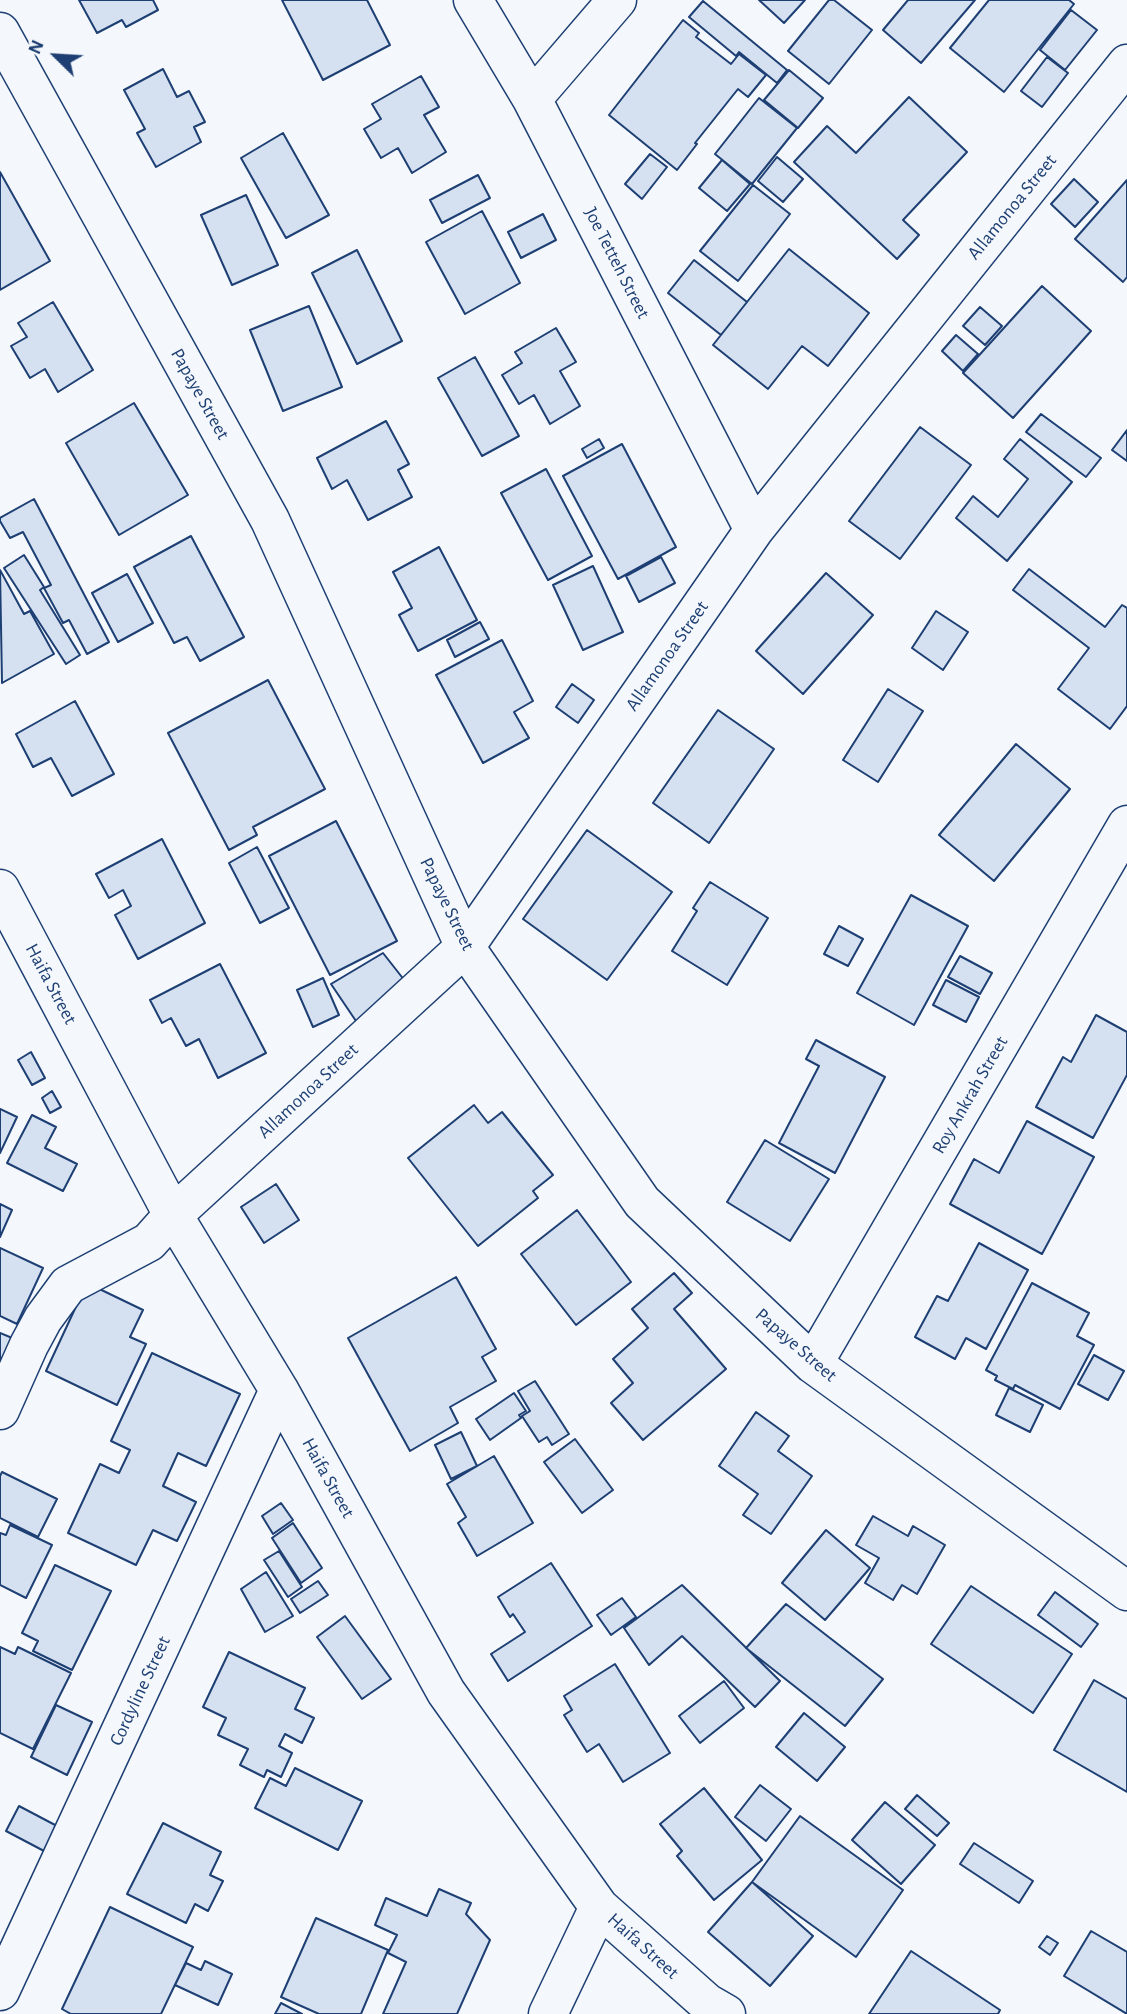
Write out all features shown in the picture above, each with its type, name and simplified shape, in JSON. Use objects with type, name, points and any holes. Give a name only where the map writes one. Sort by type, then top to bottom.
[{"type":"street","name":"Joe Tetteh Street","points":[[473,0],[532,99],[754,530]]},
{"type":"street","points":[[532,99],[617,0]]},
{"type":"street","name":"Papaye Street","points":[[0,32],[270,520],[465,947],[642,1202],[813,1364],[1127,1591]]},
{"type":"street","name":"Allamonoa Street","points":[[0,1410],[43,1319],[68,1285],[149,1242],[173,1215],[465,947],[754,530],[1127,64]]},
{"type":"street","name":"Roy Ankrah Street","points":[[813,1364],[1127,825]]},
{"type":"street","name":"Haifa Street","points":[[5,912],[173,1215],[279,1390],[446,1692],[599,1907],[707,2003],[726,2014]]},
{"type":"street","name":"Cordyline Street","points":[[0,1991],[279,1390]]},
{"type":"street","points":[[548,2014],[599,1907]]},
{"type":"building","points":[[79,0],[153,0],[158,10],[126,27],[122,20],[97,33]]},
{"type":"building","points":[[282,0],[367,0],[390,45],[323,80]]},
{"type":"building","points":[[759,0],[805,0],[784,23]]},
{"type":"building","points":[[829,0],[834,0],[872,30],[829,84],[788,51]]},
{"type":"building","points":[[908,0],[975,0],[921,63],[883,30]]},
{"type":"building","points":[[989,0],[1069,0],[1074,4],[1004,92],[950,48]]},
{"type":"building","points":[[703,1],[787,70],[777,83],[739,52],[736,56],[689,17]]},
{"type":"building","points":[[1071,10],[1097,30],[1065,70],[1040,50]]},
{"type":"building","points":[[683,20],[699,33],[696,37],[731,64],[739,54],[766,75],[748,97],[738,89],[677,170],[609,115]]},
{"type":"building","points":[[1047,57],[1068,73],[1042,107],[1021,91]]},
{"type":"building","points":[[163,69],[177,97],[189,91],[205,122],[194,127],[201,142],[156,167],[137,133],[145,129],[124,90]]},
{"type":"building","points":[[789,70],[823,98],[798,128],[764,100]]},
{"type":"building","points":[[421,76],[439,107],[424,115],[446,152],[412,173],[398,148],[381,158],[364,129],[381,119],[372,104]]},
{"type":"building","points":[[909,97],[967,152],[903,220],[919,235],[897,259],[794,162],[827,126],[856,153]]},
{"type":"building","points":[[759,98],[797,128],[752,184],[715,154]]},
{"type":"building","points":[[283,133],[329,215],[286,238],[241,158]]},
{"type":"building","points":[[650,154],[667,167],[642,199],[625,184]]},
{"type":"building","points":[[777,157],[803,179],[783,202],[758,181]]},
{"type":"building","points":[[722,160],[750,184],[727,211],[699,188]]},
{"type":"building","points":[[0,172],[50,261],[0,290]]},
{"type":"building","points":[[478,175],[490,198],[442,223],[430,200]]},
{"type":"building","points":[[1074,179],[1098,202],[1075,227],[1051,204]]},
{"type":"building","points":[[1127,180],[1127,277],[1123,282],[1075,239]]},
{"type":"building","points":[[753,185],[790,214],[738,281],[700,251]]},
{"type":"building","points":[[246,195],[278,265],[232,285],[201,215]]},
{"type":"building","points":[[482,211],[520,283],[465,314],[426,242]]},
{"type":"building","points":[[543,214],[556,240],[521,258],[508,232]]},
{"type":"building","points":[[789,249],[869,313],[828,366],[802,346],[768,389],[713,345]]},
{"type":"building","points":[[357,250],[402,341],[357,364],[312,273]]},
{"type":"building","points":[[694,260],[747,302],[721,335],[668,293]]},
{"type":"building","points":[[1042,286],[1091,331],[1013,418],[963,373]]},
{"type":"building","points":[[53,302],[93,370],[58,392],[45,369],[30,378],[11,346],[27,337],[18,323]]},
{"type":"building","points":[[309,306],[342,387],[283,411],[250,330]]},
{"type":"building","points":[[980,307],[1002,326],[985,345],[963,326]]},
{"type":"building","points":[[556,328],[576,362],[560,371],[580,406],[550,424],[534,395],[519,404],[502,375],[522,363],[515,352]]},
{"type":"building","points":[[956,335],[978,354],[963,371],[942,351]]},
{"type":"building","points":[[475,357],[519,436],[482,456],[438,378]]},
{"type":"building","points":[[134,403],[188,495],[119,535],[66,443]]},
{"type":"building","points":[[1041,414],[1101,458],[1086,477],[1026,432]]},
{"type":"building","points":[[386,421],[409,464],[398,470],[412,497],[368,520],[347,480],[332,489],[317,458]]},
{"type":"building","points":[[920,427],[971,465],[900,559],[849,521]]},
{"type":"building","points":[[1127,430],[1127,461],[1112,450]]},
{"type":"building","points":[[599,439],[604,448],[587,458],[582,449]]},
{"type":"building","points":[[1020,439],[1072,482],[1007,561],[956,518],[973,496],[998,517],[1028,479],[1004,459]]},
{"type":"building","points":[[622,444],[676,547],[618,579],[563,476]]},
{"type":"building","points":[[546,469],[592,556],[548,580],[501,493]]},
{"type":"building","points":[[34,499],[109,642],[87,654],[69,620],[63,623],[44,588],[51,585],[23,532],[10,538],[0,521],[0,518]]},
{"type":"building","points":[[191,536],[244,637],[200,661],[187,637],[174,643],[134,567]]},
{"type":"building","points":[[439,547],[477,620],[418,651],[399,615],[412,608],[393,572]]},
{"type":"building","points":[[24,555],[44,587],[40,590],[80,655],[66,664],[4,568]]},
{"type":"building","points":[[661,557],[675,583],[639,602],[626,576]]},
{"type":"building","points":[[593,566],[623,632],[583,650],[553,585]]},
{"type":"building","points":[[1029,569],[1105,627],[1122,605],[1127,608],[1127,706],[1110,729],[1058,689],[1089,648],[1013,590]]},
{"type":"building","points":[[0,570],[24,614],[30,611],[54,654],[2,683]]},
{"type":"building","points":[[826,573],[873,615],[803,694],[756,651]]},
{"type":"building","points":[[127,574],[153,623],[118,642],[92,593]]},
{"type":"building","points":[[936,611],[968,632],[943,670],[912,648]]},
{"type":"building","points":[[480,622],[489,639],[455,657],[447,640]]},
{"type":"building","points":[[502,640],[533,701],[514,712],[529,738],[483,763],[436,675]]},
{"type":"building","points":[[268,680],[325,789],[253,827],[257,835],[229,850],[168,733]]},
{"type":"building","points":[[572,684],[594,700],[578,723],[556,707]]},
{"type":"building","points":[[888,689],[923,711],[878,782],[843,760]]},
{"type":"building","points":[[75,701],[114,774],[72,796],[51,758],[33,767],[16,734]]},
{"type":"building","points":[[718,710],[774,749],[709,843],[653,803]]},
{"type":"building","points":[[1016,744],[1070,789],[994,881],[939,835]]},
{"type":"building","points":[[336,821],[397,941],[330,975],[269,856]]},
{"type":"building","points":[[587,830],[672,892],[607,980],[523,919]]},
{"type":"building","points":[[162,839],[205,923],[138,959],[115,915],[131,906],[123,890],[109,898],[96,874]]},
{"type":"building","points":[[257,847],[289,908],[260,923],[229,863]]},
{"type":"building","points":[[710,882],[768,918],[727,985],[672,951],[697,911],[693,908]]},
{"type":"building","points":[[911,895],[968,926],[914,1025],[857,993]]},
{"type":"building","points":[[839,926],[863,939],[848,966],[824,954]]},
{"type":"building","points":[[383,953],[405,981],[360,1027],[331,984]]},
{"type":"building","points":[[960,956],[992,973],[980,994],[948,977]]},
{"type":"building","points":[[220,964],[266,1053],[218,1078],[199,1039],[186,1046],[171,1018],[162,1023],[150,1000]]},
{"type":"building","points":[[323,978],[339,1015],[313,1027],[297,990]]},
{"type":"building","points":[[946,980],[979,997],[966,1022],[933,1005]]},
{"type":"building","points":[[1096,1015],[1127,1032],[1127,1075],[1093,1138],[1036,1107],[1063,1057],[1071,1062]]},
{"type":"building","points":[[816,1040],[885,1077],[835,1173],[779,1143],[819,1066],[806,1059]]},
{"type":"building","points":[[31,1052],[45,1078],[32,1085],[18,1060]]},
{"type":"building","points":[[52,1091],[61,1107],[50,1113],[42,1098]]},
{"type":"building","points":[[474,1105],[488,1123],[502,1112],[553,1175],[533,1191],[538,1198],[478,1246],[408,1158]]},
{"type":"building","points":[[0,1109],[17,1117],[0,1153]]},
{"type":"building","points":[[32,1115],[56,1127],[45,1148],[77,1164],[63,1191],[7,1163]]},
{"type":"building","points":[[1027,1121],[1094,1157],[1042,1254],[950,1204],[974,1159],[999,1173]]},
{"type":"building","points":[[765,1140],[829,1179],[790,1241],[727,1202]]},
{"type":"building","points":[[276,1184],[299,1220],[264,1243],[241,1207]]},
{"type":"building","points":[[0,1204],[12,1210],[0,1237]]},
{"type":"building","points":[[577,1210],[631,1282],[576,1325],[521,1254]]},
{"type":"building","points":[[979,1243],[1028,1270],[986,1349],[966,1338],[955,1359],[915,1337],[937,1296],[948,1301]]},
{"type":"building","points":[[0,1248],[43,1268],[17,1324],[0,1316]]},
{"type":"building","points":[[674,1273],[692,1293],[674,1309],[726,1369],[643,1440],[611,1403],[633,1383],[613,1359],[648,1328],[632,1309]]},
{"type":"building","points":[[456,1277],[496,1349],[482,1357],[496,1381],[450,1407],[458,1423],[410,1451],[348,1338]]},
{"type":"building","points":[[87,1283],[143,1310],[130,1337],[146,1344],[117,1405],[46,1371]]},
{"type":"building","points":[[1032,1283],[1089,1313],[1077,1336],[1094,1345],[1060,1409],[1015,1385],[1013,1389],[995,1380],[997,1376],[986,1370]]},
{"type":"building","points":[[0,1333],[17,1340],[0,1375]]},
{"type":"building","points":[[152,1353],[240,1394],[206,1466],[178,1453],[163,1486],[196,1502],[177,1541],[153,1530],[136,1565],[68,1533],[100,1464],[119,1473],[130,1450],[111,1441]]},
{"type":"building","points":[[1094,1355],[1124,1371],[1108,1400],[1078,1384]]},
{"type":"building","points":[[535,1381],[569,1434],[552,1445],[547,1437],[539,1442],[522,1416],[530,1411],[518,1391]]},
{"type":"building","points":[[1009,1388],[1043,1405],[1030,1432],[996,1415]]},
{"type":"building","points":[[514,1393],[526,1411],[519,1415],[521,1418],[490,1440],[476,1419]]},
{"type":"building","points":[[756,1412],[789,1436],[778,1451],[812,1476],[771,1534],[743,1515],[758,1494],[719,1466]]},
{"type":"building","points":[[461,1432],[477,1466],[451,1479],[435,1445]]},
{"type":"building","points":[[575,1439],[613,1490],[582,1513],[544,1462]]},
{"type":"building","points":[[494,1456],[533,1523],[477,1556],[458,1523],[466,1517],[447,1484]]},
{"type":"building","points":[[2,1472],[57,1499],[38,1537],[0,1518]]},
{"type":"building","points":[[281,1503],[293,1520],[273,1534],[262,1516]]},
{"type":"building","points":[[873,1516],[908,1536],[913,1526],[945,1545],[917,1594],[902,1585],[893,1600],[865,1583],[879,1558],[856,1545]]},
{"type":"building","points":[[293,1523],[322,1568],[301,1583],[272,1538]]},
{"type":"building","points":[[10,1525],[52,1545],[26,1598],[0,1585],[0,1533],[6,1535]]},
{"type":"building","points":[[826,1530],[870,1568],[825,1620],[782,1583]]},
{"type":"building","points":[[279,1551],[302,1587],[288,1597],[264,1560]]},
{"type":"building","points":[[551,1563],[592,1626],[508,1681],[491,1654],[525,1632],[513,1614],[510,1617],[498,1597]]},
{"type":"building","points":[[55,1565],[111,1591],[72,1670],[33,1651],[38,1641],[22,1633]]},
{"type":"building","points":[[266,1572],[293,1616],[265,1632],[241,1589]]},
{"type":"building","points":[[318,1581],[328,1595],[300,1613],[291,1599]]},
{"type":"building","points":[[682,1585],[780,1681],[755,1707],[682,1636],[649,1665],[624,1628]]},
{"type":"building","points":[[971,1586],[1072,1654],[1033,1713],[931,1644]]},
{"type":"building","points":[[1055,1592],[1098,1624],[1081,1647],[1038,1615]]},
{"type":"building","points":[[622,1598],[636,1617],[611,1635],[597,1615]]},
{"type":"building","points":[[786,1604],[883,1679],[845,1726],[746,1648]]},
{"type":"building","points":[[345,1616],[391,1679],[362,1699],[317,1637]]},
{"type":"building","points":[[0,1647],[15,1654],[18,1647],[71,1673],[33,1749],[0,1733]]},
{"type":"building","points":[[229,1652],[305,1688],[295,1709],[314,1718],[302,1743],[285,1734],[279,1746],[292,1753],[281,1777],[267,1770],[264,1777],[240,1765],[248,1749],[218,1735],[226,1718],[203,1707]]},
{"type":"building","points":[[615,1664],[670,1753],[623,1782],[599,1744],[587,1752],[564,1715],[572,1710],[564,1696]]},
{"type":"building","points":[[1094,1680],[1127,1699],[1127,1792],[1054,1750]]},
{"type":"building","points":[[724,1681],[744,1708],[700,1743],[679,1716]]},
{"type":"building","points":[[56,1705],[92,1722],[67,1775],[31,1757]]},
{"type":"building","points":[[804,1713],[845,1747],[817,1781],[776,1747]]},
{"type":"building","points":[[295,1768],[362,1801],[338,1850],[255,1808],[270,1778],[286,1786]]},
{"type":"building","points":[[760,1785],[791,1809],[766,1841],[735,1817]]},
{"type":"building","points":[[704,1788],[762,1860],[714,1900],[677,1856],[682,1851],[660,1824]]},
{"type":"building","points":[[917,1795],[949,1823],[937,1836],[905,1809]]},
{"type":"building","points":[[885,1802],[935,1845],[901,1884],[852,1840]]},
{"type":"building","points":[[19,1806],[57,1826],[44,1851],[6,1831]]},
{"type":"building","points":[[800,1816],[903,1890],[856,1957],[752,1882]]},
{"type":"building","points":[[163,1823],[221,1852],[210,1875],[223,1881],[208,1911],[195,1904],[186,1923],[127,1894]]},
{"type":"building","points":[[974,1843],[1033,1881],[1019,1903],[960,1864]]},
{"type":"building","points":[[752,1882],[813,1936],[770,1986],[708,1932]]},
{"type":"building","points":[[439,1889],[471,1903],[466,1914],[490,1940],[457,2014],[383,2014],[406,1962],[388,1953],[397,1935],[375,1925],[386,1898],[427,1916]]},
{"type":"building","points":[[110,1907],[193,1947],[161,2014],[71,2014],[62,2009]]},
{"type":"building","points":[[316,1918],[388,1950],[361,2014],[319,2014],[281,1997]]},
{"type":"building","points":[[1091,1931],[1127,1952],[1127,2014],[1064,1976]]},
{"type":"building","points":[[1047,1936],[1058,1943],[1050,1955],[1039,1947]]},
{"type":"building","points":[[911,1951],[1000,2010],[998,2014],[869,2014]]},
{"type":"building","points":[[205,1961],[232,1974],[218,2005],[175,1985],[186,1963],[201,1970]]},
{"type":"building","points":[[281,2003],[302,2014],[275,2014]]}]
